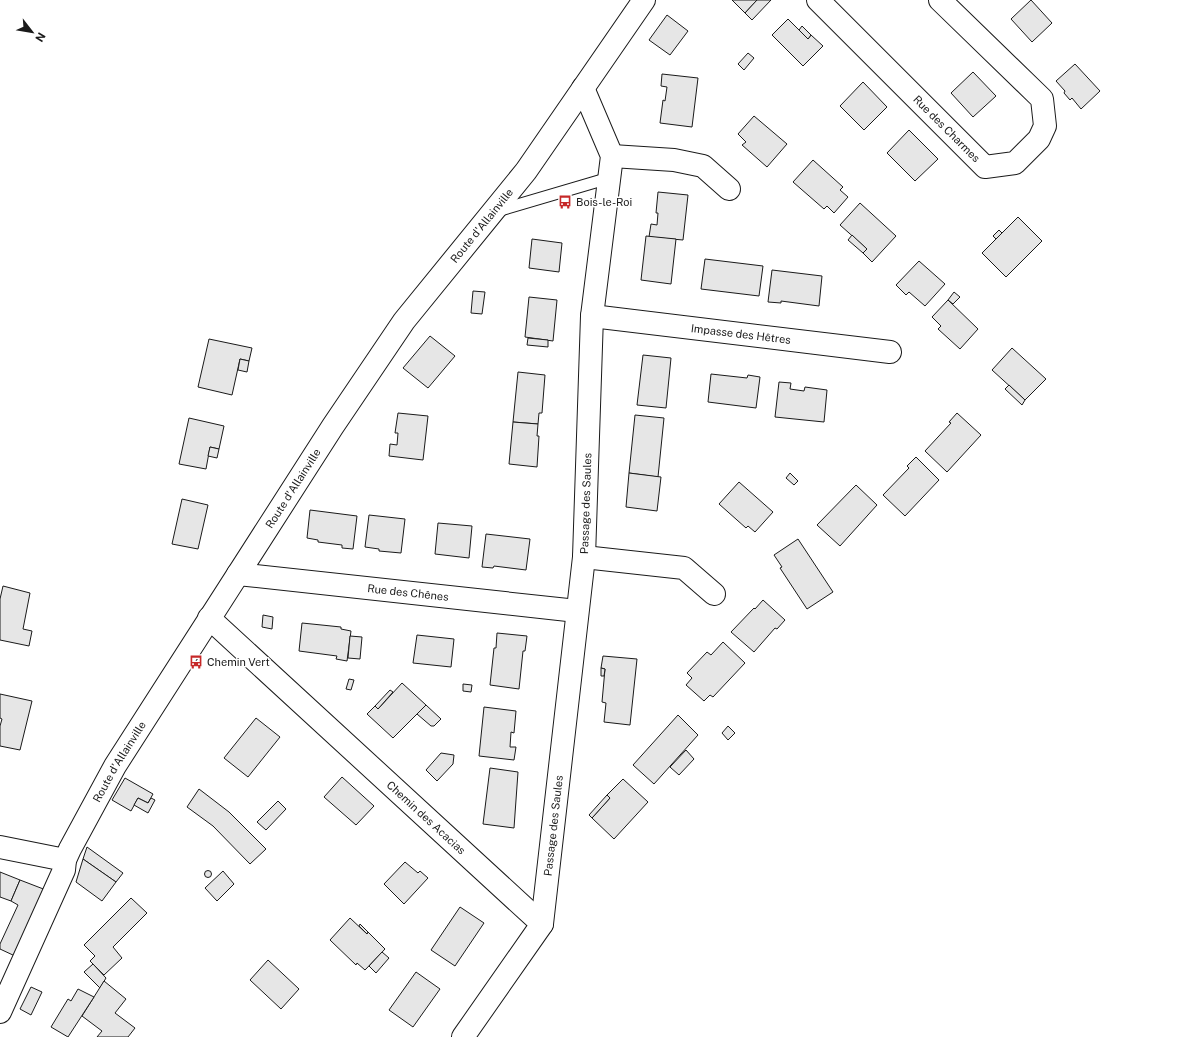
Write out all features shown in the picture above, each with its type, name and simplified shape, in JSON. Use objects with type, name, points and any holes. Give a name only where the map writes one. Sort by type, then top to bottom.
[{"type":"street","name":"Route d'Allainville","points":[[0,1012],[64,870],[65,860],[115,766],[209,618],[328,433],[404,321],[526,171],[644,0]]},
{"type":"street","name":"Rue des Charmes","points":[[818,0],[985,167],[1015,163],[1039,138],[1045,126],[1042,99],[940,0]]},
{"type":"street","points":[[583,88],[612,156],[674,160],[703,166],[729,189]]},
{"type":"street","name":"Passage des Saules","points":[[542,924],[584,557],[592,316],[612,156]]},
{"type":"street","name":"Impasse des Hêtres","points":[[592,316],[890,352]]},
{"type":"street","points":[[584,557],[684,568],[714,594]]},
{"type":"street","name":"Rue des Chênes","points":[[238,574],[577,611]]},
{"type":"street","name":"Chemin des Acacias","points":[[209,618],[542,924]]},
{"type":"street","points":[[0,847],[65,860]]},
{"type":"street","points":[[463,1037],[542,924]]},
{"type":"lane","points":[[492,212],[609,178]]},
{"type":"building","points":[[732,0],[757,0],[745,13]]},
{"type":"building","points":[[757,0],[771,0],[752,20],[745,13]]},
{"type":"building","points":[[1031,0],[1052,23],[1032,42],[1011,19]]},
{"type":"building","points":[[667,15],[688,31],[670,55],[649,40]]},
{"type":"building","points":[[788,19],[808,39],[811,35],[823,46],[803,66],[772,35]]},
{"type":"building","points":[[802,26],[811,35],[808,39],[799,30]]},
{"type":"building","points":[[748,53],[754,58],[744,70],[738,64]]},
{"type":"building","points":[[1075,64],[1100,91],[1081,109],[1072,98],[1070,100],[1064,93],[1065,91],[1056,81]]},
{"type":"building","points":[[973,72],[996,96],[973,117],[951,93]]},
{"type":"building","points":[[662,74],[698,78],[692,127],[660,123],[663,100],[665,101],[667,87],[661,86]]},
{"type":"building","points":[[863,82],[887,107],[864,130],[840,106]]},
{"type":"building","points":[[754,116],[787,144],[767,167],[742,145],[746,142],[738,134]]},
{"type":"building","points":[[909,130],[938,159],[915,181],[887,153]]},
{"type":"building","points":[[813,160],[843,187],[840,190],[848,197],[834,213],[827,206],[824,209],[793,182]]},
{"type":"building","points":[[658,192],[688,195],[683,240],[649,237],[651,224],[657,225],[658,213],[656,213]]},
{"type":"building","points":[[860,203],[896,236],[872,262],[863,253],[867,249],[840,225]]},
{"type":"building","points":[[1018,217],[1042,241],[1006,277],[982,253]]},
{"type":"building","points":[[999,230],[1002,233],[996,239],[993,236]]},
{"type":"building","points":[[852,235],[867,249],[863,253],[848,240]]},
{"type":"building","points":[[646,236],[676,239],[671,284],[641,280]]},
{"type":"building","points":[[532,239],[562,243],[559,272],[529,268]]},
{"type":"building","points":[[705,259],[763,266],[759,296],[701,289]]},
{"type":"building","points":[[919,261],[945,284],[925,306],[909,292],[906,295],[896,285]]},
{"type":"building","points":[[772,270],[822,276],[819,306],[781,301],[781,303],[768,302]]},
{"type":"building","points":[[473,291],[485,292],[482,314],[471,313]]},
{"type":"building","points":[[954,292],[960,297],[953,304],[948,300]]},
{"type":"building","points":[[529,297],[557,300],[553,341],[525,337]]},
{"type":"building","points":[[948,300],[978,329],[960,349],[938,329],[941,326],[932,317]]},
{"type":"building","points":[[430,336],[455,356],[428,388],[403,368]]},
{"type":"building","points":[[528,338],[548,340],[548,347],[527,345]]},
{"type":"building","points":[[209,339],[252,348],[249,361],[240,359],[232,395],[198,387]]},
{"type":"building","points":[[1012,348],[1046,379],[1025,400],[992,370]]},
{"type":"building","points":[[643,355],[671,358],[666,408],[637,405]]},
{"type":"building","points":[[240,359],[249,361],[247,372],[238,370]]},
{"type":"building","points":[[518,372],[545,375],[542,413],[539,413],[538,424],[513,422]]},
{"type":"building","points":[[711,374],[747,378],[748,375],[760,377],[756,408],[708,402]]},
{"type":"building","points":[[779,382],[791,383],[790,389],[804,391],[805,387],[827,390],[824,422],[775,417]]},
{"type":"building","points":[[1009,385],[1025,400],[1022,405],[1005,389]]},
{"type":"building","points":[[398,413],[428,416],[423,460],[389,456],[390,444],[397,445],[398,433],[395,433]]},
{"type":"building","points":[[957,413],[981,435],[947,472],[925,451],[951,423],[949,422]]},
{"type":"building","points":[[635,415],[664,418],[658,477],[629,473]]},
{"type":"building","points":[[189,418],[224,426],[219,449],[210,447],[206,469],[179,464]]},
{"type":"building","points":[[513,422],[538,424],[537,436],[539,436],[537,467],[509,464]]},
{"type":"building","points":[[210,447],[219,449],[217,458],[208,456]]},
{"type":"building","points":[[916,457],[939,480],[905,516],[883,495],[909,468],[907,466]]},
{"type":"building","points":[[629,473],[661,477],[657,511],[626,507]]},
{"type":"building","points":[[790,473],[798,481],[794,485],[786,478]]},
{"type":"building","points":[[739,482],[773,512],[755,532],[748,526],[746,528],[719,504]]},
{"type":"building","points":[[856,485],[877,505],[840,546],[817,525]]},
{"type":"building","points":[[182,499],[208,505],[198,549],[172,544]]},
{"type":"building","points":[[310,510],[357,516],[353,549],[342,548],[342,545],[318,542],[318,540],[307,538]]},
{"type":"building","points":[[369,515],[405,519],[401,553],[379,551],[379,549],[365,547]]},
{"type":"building","points":[[438,523],[472,526],[469,558],[435,554]]},
{"type":"building","points":[[486,534],[530,539],[526,570],[494,566],[493,568],[482,567]]},
{"type":"building","points":[[798,539],[833,592],[807,609],[780,568],[782,567],[774,555]]},
{"type":"building","points":[[3,586],[30,593],[23,629],[32,631],[29,646],[0,640],[0,599]]},
{"type":"building","points":[[763,600],[785,620],[777,629],[775,628],[754,652],[731,632]]},
{"type":"building","points":[[263,615],[273,617],[272,629],[262,627]]},
{"type":"building","points":[[302,623],[341,627],[341,629],[351,631],[347,661],[336,659],[337,656],[299,651]]},
{"type":"building","points":[[497,633],[527,636],[525,651],[523,651],[519,689],[490,685]]},
{"type":"building","points":[[417,635],[454,639],[451,667],[413,663]]},
{"type":"building","points":[[350,636],[362,637],[360,659],[348,658]]},
{"type":"building","points":[[723,642],[745,663],[713,697],[710,695],[704,701],[686,685],[692,678],[687,673],[707,652],[711,655]]},
{"type":"building","points":[[603,656],[637,659],[630,725],[604,722],[606,703],[602,702],[605,669],[601,668]]},
{"type":"building","points":[[601,668],[605,669],[604,676],[601,676]]},
{"type":"building","points":[[349,679],[354,680],[351,690],[346,689]]},
{"type":"building","points":[[402,683],[426,705],[393,738],[367,714],[375,706],[378,709]]},
{"type":"building","points":[[463,684],[472,685],[471,692],[463,691]]},
{"type":"building","points":[[390,690],[393,692],[378,709],[375,706]]},
{"type":"building","points":[[0,694],[32,701],[20,750],[0,746],[0,726],[2,719],[0,718]]},
{"type":"building","points":[[426,705],[441,719],[434,726],[431,726],[417,714]]},
{"type":"building","points":[[484,707],[516,711],[514,733],[511,732],[510,747],[516,747],[514,760],[479,756]]},
{"type":"building","points":[[678,715],[698,735],[654,784],[633,765]]},
{"type":"building","points":[[256,718],[280,737],[248,777],[224,758]]},
{"type":"building","points":[[728,726],[735,733],[728,740],[722,733]]},
{"type":"building","points":[[686,750],[694,759],[679,775],[670,767]]},
{"type":"building","points":[[441,753],[454,755],[453,764],[437,781],[426,770]]},
{"type":"building","points":[[490,768],[518,772],[514,828],[483,824]]},
{"type":"building","points":[[342,777],[374,806],[356,825],[324,797]]},
{"type":"building","points":[[125,778],[153,794],[148,803],[138,798],[131,811],[112,800]]},
{"type":"building","points":[[623,779],[648,802],[614,839],[592,818],[610,798],[607,795]]},
{"type":"building","points":[[199,789],[229,812],[266,849],[250,864],[213,826],[187,807]]},
{"type":"building","points":[[607,795],[610,798],[592,818],[589,815]]},
{"type":"building","points":[[138,798],[148,803],[151,798],[155,800],[148,813],[134,805]]},
{"type":"building","points":[[278,801],[286,809],[266,830],[257,822]]},
{"type":"building","points":[[87,847],[123,873],[116,882],[83,859]]},
{"type":"building","points":[[83,859],[116,882],[102,901],[76,882]]},
{"type":"building","points":[[405,862],[418,873],[420,871],[428,878],[404,904],[384,884]]},
{"type":"building","points":[[208,870],[211,871],[211,877],[208,878],[205,877],[204,874],[205,871]]},
{"type":"building","points":[[223,871],[234,884],[217,901],[205,888]]},
{"type":"building","points":[[0,872],[20,880],[11,901],[0,897]]},
{"type":"building","points":[[20,880],[46,890],[15,956],[0,949],[0,944],[18,905],[11,901]]},
{"type":"building","points":[[131,898],[147,913],[113,947],[122,958],[104,975],[90,961],[95,956],[84,945]]},
{"type":"building","points":[[460,907],[484,923],[455,966],[431,950]]},
{"type":"building","points":[[350,918],[367,934],[368,932],[385,949],[365,970],[357,963],[356,965],[330,940]]},
{"type":"building","points":[[360,924],[368,932],[367,934],[359,926]]},
{"type":"building","points":[[382,952],[389,958],[376,973],[369,966]]},
{"type":"building","points":[[268,960],[299,989],[281,1009],[250,980]]},
{"type":"building","points":[[93,964],[106,978],[100,988],[84,972]]},
{"type":"building","points":[[416,972],[440,989],[413,1027],[389,1010]]},
{"type":"building","points":[[104,981],[126,999],[115,1013],[135,1028],[128,1037],[97,1037],[102,1031],[82,1016]]},
{"type":"building","points":[[31,987],[42,992],[31,1015],[20,1009]]},
{"type":"building","points":[[78,989],[94,997],[68,1037],[51,1027],[68,999],[71,1001]]},
{"type":"place","name":"Bois-le-Roi","points":[[565,202]]},
{"type":"place","name":"Chemin Vert","points":[[196,662]]}]
